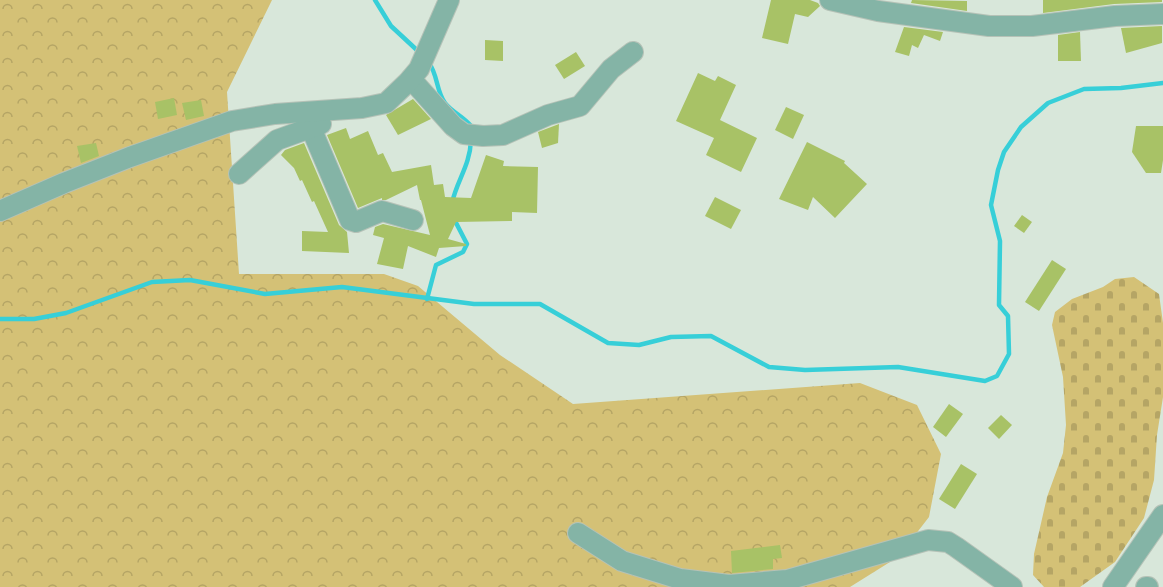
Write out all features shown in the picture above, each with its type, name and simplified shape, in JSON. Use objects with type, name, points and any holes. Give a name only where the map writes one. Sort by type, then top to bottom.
[{"type":"street","points":[[0,212],[130,157],[232,121],[275,114],[362,108],[386,103],[419,69],[449,0]]},
{"type":"street","points":[[830,0],[878,11],[989,26],[1032,26],[1115,8],[1163,14]]},
{"type":"street","points":[[411,78],[453,126],[473,135],[503,135],[548,115],[580,106],[611,69],[633,52]]},
{"type":"street","points":[[239,174],[277,140],[323,123],[361,121],[362,108]]},
{"type":"street","points":[[311,128],[350,220],[356,222],[382,212],[412,220]]},
{"type":"street","points":[[1113,587],[1163,515]]},
{"type":"street","points":[[578,533],[622,561],[680,579],[729,585],[787,580],[928,540],[948,542],[980,562],[1011,587]]},
{"type":"green space","points":[[0,0],[272,0],[227,92],[239,274],[384,274],[418,286],[500,355],[573,404],[860,383],[917,405],[941,454],[929,517],[898,557],[850,587],[0,587]]},
{"type":"green space","points":[[1134,277],[1159,294],[1163,323],[1163,397],[1157,435],[1154,480],[1144,518],[1115,562],[1080,587],[1044,587],[1033,575],[1034,554],[1047,497],[1063,453],[1066,425],[1063,377],[1052,325],[1055,312],[1072,299],[1103,287],[1115,279]]},
{"type":"building","points":[[771,0],[810,0],[820,6],[808,17],[795,14],[788,44],[762,38]]},
{"type":"building","points":[[912,0],[967,1],[967,11],[911,3]]},
{"type":"building","points":[[1043,0],[1162,0],[1162,2],[1114,4],[1043,13]]},
{"type":"building","points":[[1162,26],[1162,43],[1126,53],[1121,28]]},
{"type":"building","points":[[904,27],[943,32],[940,41],[924,35],[918,48],[912,45],[909,56],[895,52]]},
{"type":"building","points":[[1080,32],[1081,61],[1058,61],[1058,35]]},
{"type":"building","points":[[485,40],[503,41],[503,61],[485,60]]},
{"type":"building","points":[[576,52],[585,66],[564,79],[555,65]]},
{"type":"building","points":[[698,73],[715,81],[718,76],[736,85],[720,120],[757,138],[741,172],[706,155],[714,138],[676,121]]},
{"type":"building","points":[[174,98],[177,115],[158,119],[155,102]]},
{"type":"building","points":[[413,99],[431,119],[398,135],[386,115]]},
{"type":"building","points":[[201,100],[204,116],[186,120],[182,103]]},
{"type":"building","points":[[786,107],[804,115],[793,139],[775,130]]},
{"type":"building","points":[[559,124],[558,143],[542,148],[538,132]]},
{"type":"building","points":[[1136,126],[1163,126],[1161,173],[1146,173],[1132,152]]},
{"type":"building","points":[[346,128],[350,139],[368,131],[378,155],[383,153],[392,172],[431,165],[434,185],[443,184],[445,197],[471,198],[486,155],[504,161],[503,166],[538,167],[537,213],[512,212],[512,221],[456,222],[448,239],[466,244],[466,246],[439,248],[436,257],[408,246],[403,269],[377,264],[384,238],[373,235],[375,227],[383,224],[430,235],[417,185],[386,200],[382,198],[358,208],[327,135]]},
{"type":"building","points":[[807,142],[845,161],[844,163],[867,184],[835,218],[813,197],[808,210],[779,199]]},
{"type":"building","points":[[96,143],[99,156],[81,163],[77,146]]},
{"type":"building","points":[[304,143],[339,225],[347,232],[349,253],[302,251],[302,231],[328,232],[302,180],[300,181],[294,168],[281,155],[285,150]]},
{"type":"building","points":[[715,197],[741,210],[731,229],[705,216]]},
{"type":"building","points":[[1022,215],[1032,222],[1024,233],[1014,226]]},
{"type":"building","points":[[1052,260],[1066,269],[1039,311],[1025,302]]},
{"type":"building","points":[[949,404],[963,414],[946,437],[933,427]]},
{"type":"building","points":[[1001,415],[1012,425],[999,439],[988,428]]},
{"type":"building","points":[[961,464],[977,474],[955,509],[939,499]]},
{"type":"building","points":[[780,545],[782,558],[773,559],[773,569],[732,573],[731,551]]},
{"type":"waterway","points":[[375,0],[391,26],[419,52]]},
{"type":"waterway","points":[[429,63],[445,103],[471,128]]},
{"type":"waterway","points":[[0,319],[34,319],[66,313],[152,282],[190,280],[265,294],[342,287],[474,304],[540,304],[608,343],[639,345],[671,337],[711,336],[769,367],[805,370],[898,367],[985,381],[997,376],[1009,354],[1008,316],[999,305],[1000,241],[991,205],[1004,152],[1021,127],[1048,103],[1084,89],[1121,88],[1163,83]]},
{"type":"waterway","points":[[452,203],[466,165],[471,140]]},
{"type":"waterway","points":[[427,299],[436,265],[463,252],[467,244],[453,217]]}]
